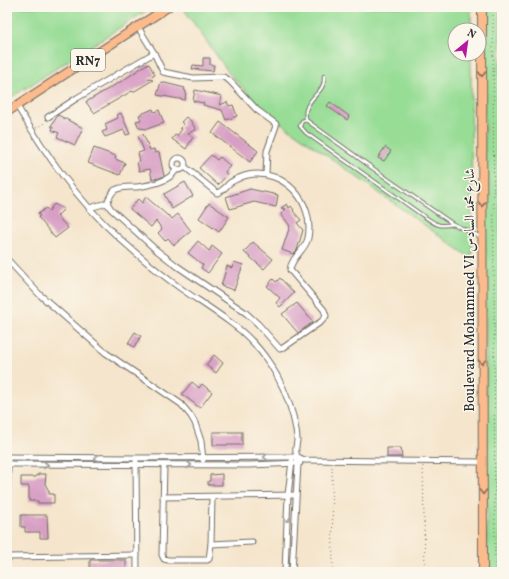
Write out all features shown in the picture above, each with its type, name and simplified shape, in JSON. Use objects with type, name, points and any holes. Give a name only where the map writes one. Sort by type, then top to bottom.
[{"type":"main road","name":"RN7","points":[[7,112],[168,7]]},
{"type":"main road","name":"Boulevard Mohammed VI شارع محمد السادس","points":[[482,7],[483,572]]},
{"type":"street","points":[[138,27],[154,53],[163,72],[193,78],[223,77],[229,80],[257,110],[276,124],[267,151],[266,174]]},
{"type":"street","points":[[48,117],[77,98],[154,53]]},
{"type":"street","points":[[17,106],[55,165],[89,208],[141,258],[183,290],[232,323],[255,344],[276,373],[289,404],[297,439],[288,495],[285,572]]},
{"type":"street","points":[[176,170],[174,167],[174,161],[179,157],[185,161],[185,167]]},
{"type":"street","points":[[106,203],[155,249],[176,266],[246,312],[280,349],[322,321],[326,316],[324,310],[290,270],[293,262],[308,239],[309,221],[306,208],[300,197],[291,186],[274,176],[257,174],[240,177],[217,193],[185,167]]},
{"type":"street","points":[[89,208],[106,203],[116,189],[121,187],[149,185],[173,175],[176,170],[180,170],[185,167]]},
{"type":"street","points":[[7,259],[39,294],[106,353],[181,404],[195,423],[200,441],[203,465]]},
{"type":"street","points":[[292,572],[295,495],[298,464],[295,456]]},
{"type":"street","points":[[7,541],[8,457],[203,458],[295,456],[304,460],[332,461],[483,462]]},
{"type":"street","points":[[136,458],[137,572]]},
{"type":"street","points":[[8,464],[298,464],[304,460]]},
{"type":"street","points":[[164,465],[162,555],[164,559],[207,560],[210,557],[212,497]]},
{"type":"street","points":[[163,497],[295,495]]},
{"type":"street","points":[[211,544],[252,542]]},
{"type":"street","points":[[7,557],[137,555]]},
{"type":"lane","points":[[306,120],[306,110],[311,99],[324,86],[324,76]]},
{"type":"lane","points":[[306,120],[453,224],[482,237]]},
{"type":"lane","points":[[306,120],[302,121],[300,126],[306,133],[377,184],[437,225],[443,226],[453,224]]},
{"type":"path","points":[[493,7],[495,572]]},
{"type":"path","points":[[32,131],[46,122],[48,117]]},
{"type":"path","points":[[332,461],[333,572]]},
{"type":"path","points":[[423,461],[425,572]]},
{"type":"green space","points":[[7,7],[152,7],[7,100]]},
{"type":"green space","points":[[471,7],[471,22],[447,22],[447,62],[471,62],[472,259],[270,115],[229,73],[183,8]]},
{"type":"green space","points":[[484,7],[500,7],[501,572],[487,572],[484,62],[487,62],[487,22],[484,22]]},
{"type":"building","points":[[203,58],[210,58],[210,65],[214,65],[213,71],[192,69],[193,65],[203,66]]},
{"type":"building","points":[[149,64],[155,75],[148,79],[153,80],[94,113],[86,102]]},
{"type":"building","points":[[161,82],[185,88],[185,100],[157,95]]},
{"type":"building","points":[[195,90],[222,96],[220,105],[227,102],[229,106],[233,105],[237,116],[226,120],[222,110],[203,105],[204,103],[193,101]]},
{"type":"building","points":[[330,102],[349,116],[347,120],[327,106]]},
{"type":"building","points":[[153,109],[154,112],[159,110],[164,123],[147,129],[139,128],[136,121],[141,120],[139,115]]},
{"type":"building","points":[[121,113],[130,134],[126,135],[124,130],[105,137],[102,132],[107,130],[105,124],[118,118],[117,115]]},
{"type":"building","points":[[58,115],[83,128],[75,145],[57,137],[59,133],[52,130],[53,127],[51,126]]},
{"type":"building","points":[[186,117],[191,121],[196,130],[188,133],[193,137],[186,149],[172,139],[175,135],[177,136],[182,129],[180,128],[184,124],[181,122]]},
{"type":"building","points":[[220,122],[258,151],[250,162],[212,133]]},
{"type":"building","points":[[143,134],[150,150],[154,149],[155,153],[159,152],[164,176],[152,179],[150,169],[139,171],[137,162],[140,161],[138,153],[144,151],[138,136]]},
{"type":"building","points":[[385,147],[391,151],[384,161],[378,158]]},
{"type":"building","points":[[94,148],[116,156],[115,159],[125,163],[120,175],[88,163]]},
{"type":"building","points":[[211,155],[217,160],[220,157],[230,166],[225,172],[227,175],[218,185],[199,168]]},
{"type":"building","points":[[185,182],[193,196],[172,209],[164,194]]},
{"type":"building","points":[[250,189],[278,195],[276,207],[254,202],[230,209],[226,197]]},
{"type":"building","points":[[146,197],[172,219],[178,214],[191,231],[174,245],[168,238],[165,241],[158,233],[162,229],[156,221],[151,227],[130,209],[138,199],[142,203]]},
{"type":"building","points":[[209,203],[229,217],[219,232],[199,218]]},
{"type":"building","points":[[54,204],[64,209],[57,216],[68,228],[55,238],[38,217],[40,216],[38,214],[46,208],[49,211]]},
{"type":"building","points":[[287,204],[289,208],[291,206],[294,210],[293,211],[301,220],[297,223],[303,230],[297,250],[293,254],[282,250],[290,226],[281,214],[286,209],[281,208]]},
{"type":"building","points":[[198,241],[209,251],[212,246],[222,254],[208,273],[201,268],[203,265],[188,253]]},
{"type":"building","points":[[253,242],[273,259],[264,269],[244,252]]},
{"type":"building","points":[[234,262],[243,265],[234,290],[221,286],[227,266],[232,268]]},
{"type":"building","points":[[280,278],[294,293],[280,307],[276,303],[280,298],[267,286],[273,279],[276,282]]},
{"type":"building","points":[[297,303],[313,322],[298,333],[282,314]]},
{"type":"building","points":[[135,332],[141,336],[134,347],[128,343]]},
{"type":"building","points":[[214,355],[223,363],[216,373],[206,365]]},
{"type":"building","points":[[192,382],[199,388],[202,384],[212,392],[200,408],[182,394]]},
{"type":"building","points":[[213,432],[242,432],[242,445],[213,445]]},
{"type":"building","points":[[387,448],[401,448],[402,457],[387,457]]},
{"type":"building","points":[[38,474],[46,474],[45,484],[49,494],[54,494],[54,503],[38,503],[38,501],[29,501],[29,486],[21,486],[21,477],[36,477]]},
{"type":"building","points":[[222,474],[222,485],[208,485],[210,475]]},
{"type":"building","points":[[21,515],[47,515],[48,538],[40,538],[40,532],[25,532],[25,527],[21,527]]},
{"type":"building","points":[[90,560],[126,560],[126,572],[90,571]]}]
